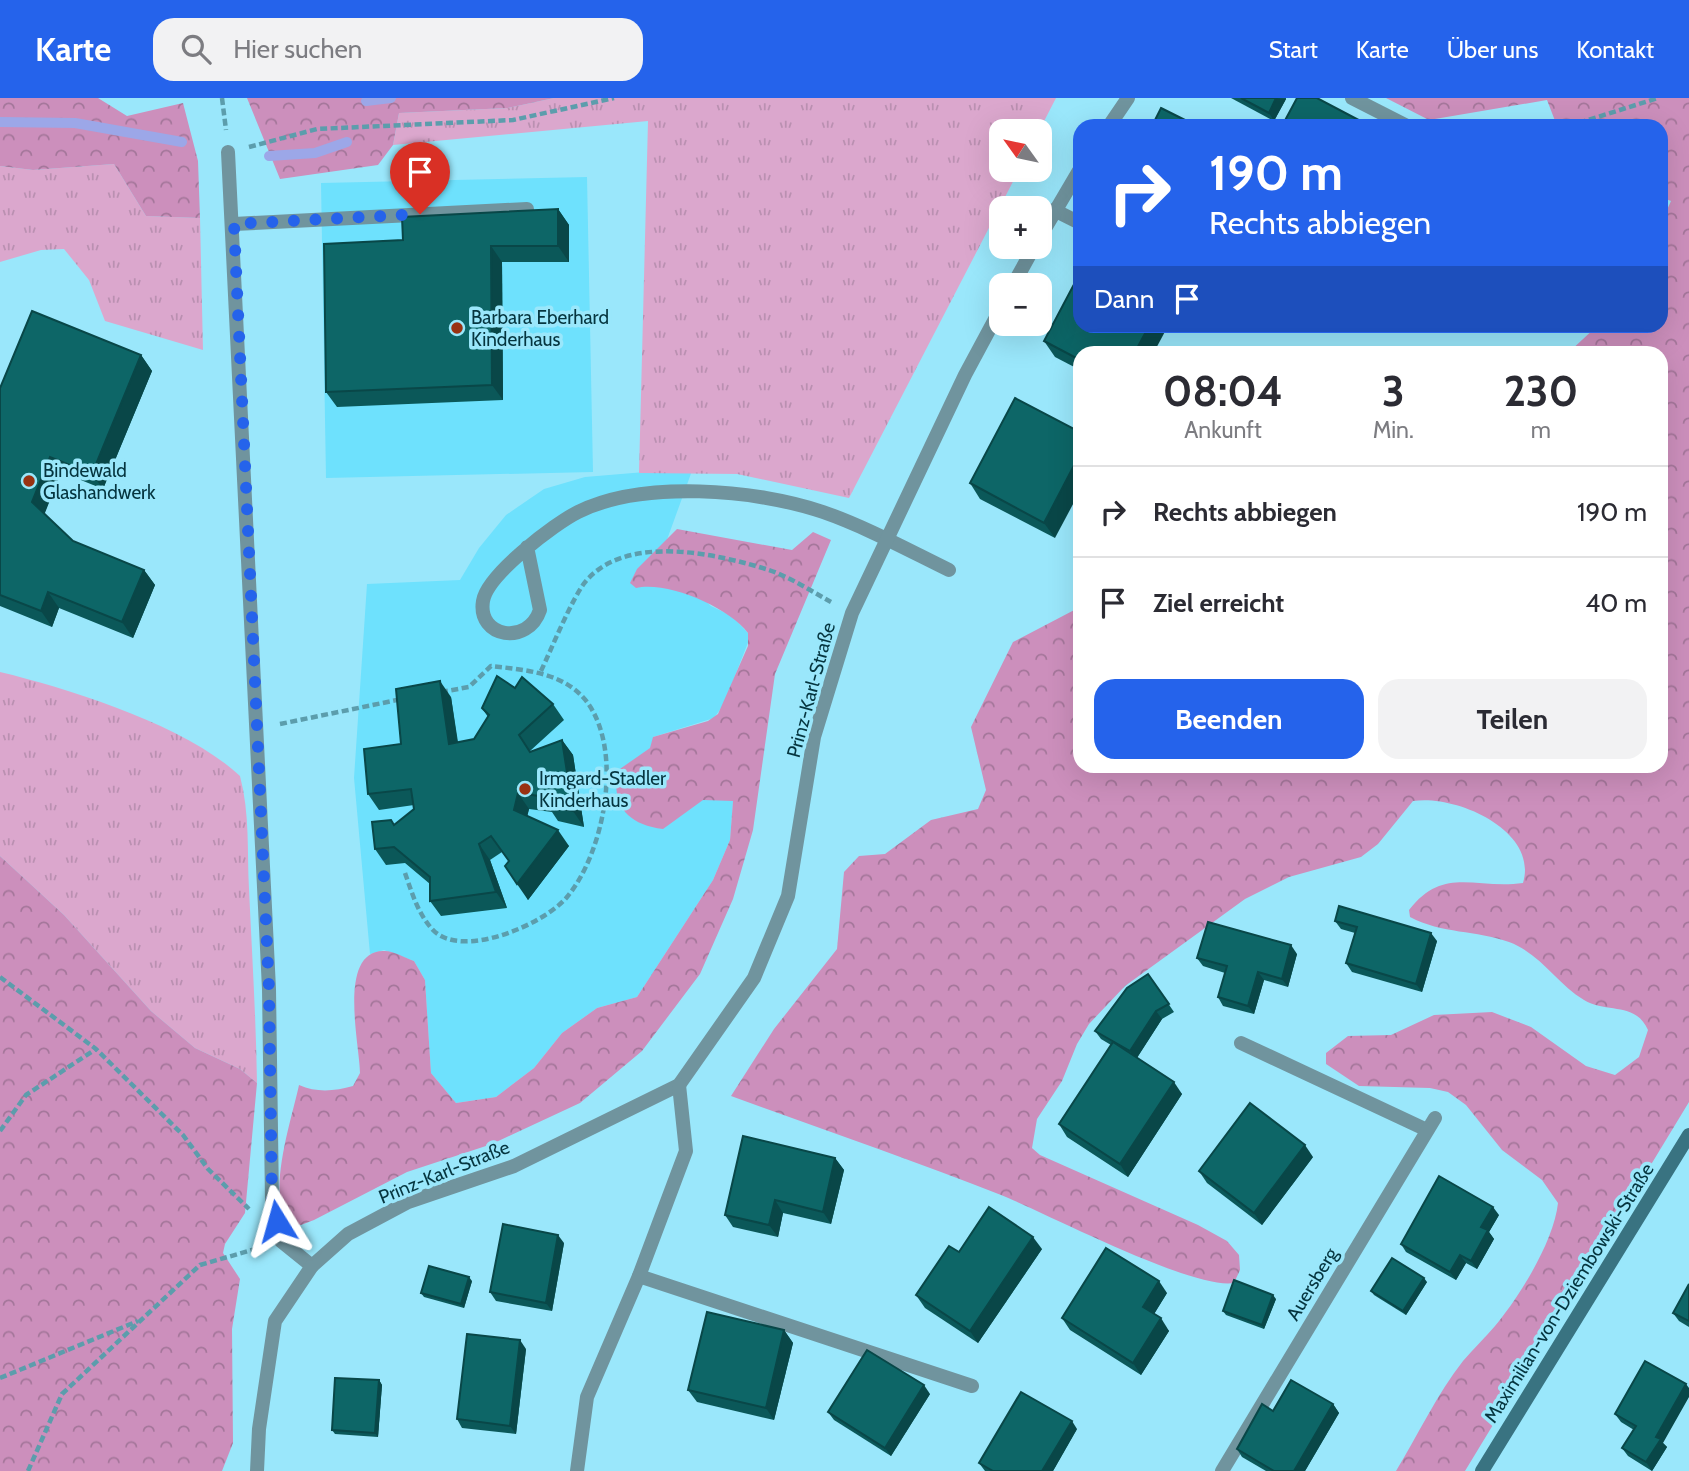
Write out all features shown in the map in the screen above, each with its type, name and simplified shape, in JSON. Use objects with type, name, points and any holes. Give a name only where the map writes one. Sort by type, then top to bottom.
[{"type":"street","points":[[1114,119],[1128,98]]},
{"type":"street","points":[[1352,98],[1393,119]]},
{"type":"street","points":[[228,152],[234,224],[269,989],[272,1201],[281,1241],[312,1266]]},
{"type":"street","points":[[1052,214],[1073,180]]},
{"type":"street","points":[[234,224],[527,209]]},
{"type":"street","points":[[1054,210],[1073,220]]},
{"type":"street","name":"Prinz-Karl-Straße","points":[[257,1471],[259,1429],[275,1321],[312,1266],[348,1234],[408,1202],[514,1166],[679,1085],[754,978],[788,896],[814,737],[852,613],[885,539],[989,332]]},
{"type":"street","points":[[527,547],[540,610],[537,619],[523,632],[503,634],[488,622],[483,613],[485,595],[527,547],[558,523],[609,500],[639,493],[703,492],[775,501],[822,512],[949,570]]},
{"type":"street","name":"Auersberg","points":[[1222,1471],[1431,1124],[1241,1043]]},
{"type":"street","points":[[577,1471],[587,1398],[639,1276],[686,1151],[679,1085]]},
{"type":"street","name":"Maximilian-von-Dziembowski-Straße","points":[[1482,1471],[1689,1135]]},
{"type":"street","points":[[639,1276],[972,1386]]},
{"type":"path","points":[[222,98],[228,152],[317,129],[513,120],[614,98]]},
{"type":"path","points":[[1591,119],[1658,98]]},
{"type":"path","points":[[541,671],[586,581],[607,563],[634,555],[669,551],[712,556],[771,571],[852,613]]},
{"type":"path","points":[[405,873],[420,912],[435,932],[456,940],[496,939],[534,922],[567,898],[593,854],[605,811],[604,742],[587,702],[562,682],[541,671],[491,666],[469,687],[431,694]]},
{"type":"path","points":[[256,730],[405,699]]},
{"type":"path","points":[[0,977],[96,1049],[183,1135],[208,1169],[281,1241],[200,1265],[62,1394],[28,1471]]},
{"type":"path","points":[[0,1131],[26,1095],[96,1049]]},
{"type":"path","points":[[0,1378],[141,1320]]},
{"type":"shaded area","name":"Barbara Eberhard Kinderhaus","points":[[587,177],[593,472],[326,478],[321,183]]},
{"type":"shaded area","name":"Irmgard-Stadler Kinderhaus","points":[[693,468],[660,559],[711,606],[732,616],[748,633],[749,640],[724,704],[714,718],[653,737],[733,801],[730,840],[713,880],[637,997],[597,1008],[562,1033],[534,1068],[496,1097],[456,1103],[431,1073],[425,980],[414,961],[384,950],[370,954],[354,778],[367,584],[460,580],[479,548],[506,515],[544,489],[585,477]]},
{"type":"green space","points":[[0,98],[98,98],[127,116],[183,103],[198,161],[200,218],[146,216],[114,164],[33,170],[0,166]]},
{"type":"green space","points":[[247,98],[554,98],[508,108],[399,113],[393,145],[378,165],[280,179]]},
{"type":"green space","points":[[554,98],[1056,98],[1045,119],[989,119],[989,182],[1013,182],[1006,196],[989,196],[989,228],[849,498],[737,474],[639,473],[648,121],[393,145],[399,113],[508,108]]},
{"type":"green space","points":[[1386,98],[1689,98],[1689,1102],[1465,1471],[1396,1471],[1454,1374],[1495,1326],[1525,1284],[1550,1234],[1558,1203],[1542,1180],[1502,1150],[1466,1105],[1448,1092],[1430,1088],[1359,1086],[1326,1064],[1326,1053],[1348,1036],[1391,1035],[1434,1015],[1492,1012],[1531,1027],[1586,1066],[1615,1075],[1639,1057],[1648,1030],[1636,1015],[1628,1011],[1602,1007],[1584,1000],[1520,947],[1497,938],[1434,926],[1410,917],[1409,910],[1422,896],[1448,884],[1523,883],[1525,864],[1518,847],[1506,832],[1490,820],[1450,803],[1413,801],[1378,844],[1361,857],[1289,877],[1245,899],[1125,986],[1089,1024],[1077,1044],[1062,1081],[1037,1119],[1032,1148],[1040,1155],[1198,1225],[1227,1241],[1239,1255],[1240,1270],[1234,1283],[1214,1282],[1187,1275],[1120,1249],[1001,1195],[731,1096],[774,1029],[837,949],[844,872],[859,856],[885,854],[931,820],[978,809],[986,790],[971,727],[1013,642],[1073,611],[1073,773],[1668,773],[1668,346],[1576,346],[1589,333],[1668,333],[1668,208],[1671,201],[1668,200],[1668,119],[1554,119],[1547,100],[1427,119]]},
{"type":"green space","points":[[114,164],[146,216],[200,218],[203,350],[105,321],[89,280],[64,249],[41,250],[0,262],[0,166],[33,170]]},
{"type":"green space","points":[[677,529],[792,550],[813,532],[831,540],[775,674],[753,830],[733,899],[700,974],[642,1051],[580,1103],[492,1144],[407,1172],[314,1220],[301,1225],[293,1224],[284,1214],[280,1199],[280,1180],[286,1137],[299,1085],[312,1089],[340,1089],[353,1086],[360,1073],[354,1002],[360,967],[369,955],[387,951],[414,961],[425,980],[431,1073],[456,1103],[496,1097],[534,1068],[562,1033],[597,1008],[637,997],[713,880],[730,840],[733,801],[703,800],[663,829],[651,827],[632,818],[625,812],[617,795],[617,771],[650,748],[653,737],[708,721],[718,714],[748,646],[748,633],[739,623],[712,605],[680,592],[664,588],[636,588],[630,583],[637,569]]},
{"type":"green space","points":[[0,672],[60,688],[127,712],[190,741],[240,776],[247,833],[257,1083],[240,1069],[195,1048],[151,1011],[64,915],[0,856]]},
{"type":"green space","points":[[0,856],[64,915],[151,1011],[195,1048],[240,1069],[257,1083],[245,1213],[225,1244],[223,1253],[240,1279],[232,1329],[233,1443],[222,1471],[0,1471]]},
{"type":"building","points":[[1241,98],[1276,98],[1269,113]]},
{"type":"building","points":[[1297,98],[1317,98],[1357,119],[1286,119]]},
{"type":"building","points":[[1161,108],[1183,119],[1156,119]]},
{"type":"building","points":[[558,209],[558,246],[491,246],[492,385],[326,392],[324,244],[403,240],[402,217]]},
{"type":"building","points":[[1073,286],[1073,333],[1145,333],[1138,346],[1073,346],[1073,356],[1044,341],[1047,336],[1052,336],[1052,326]]},
{"type":"building","name":"Bindewald Glashandwerk","points":[[32,311],[141,355],[92,474],[50,457],[32,502],[73,541],[144,570],[122,622],[48,592],[41,611],[0,595],[0,388]]},
{"type":"building","points":[[1015,398],[1073,428],[1073,467],[1044,523],[970,483]]},
{"type":"building","points":[[497,676],[515,688],[522,677],[553,704],[519,735],[530,752],[562,740],[573,811],[547,806],[546,797],[518,793],[514,810],[558,830],[517,884],[505,866],[509,861],[491,836],[479,844],[496,892],[430,901],[430,877],[394,847],[375,849],[372,822],[391,820],[394,825],[414,809],[411,789],[368,794],[364,749],[401,744],[396,689],[440,681],[449,744],[474,739],[489,715],[482,708]]},
{"type":"building","points":[[1339,906],[1431,933],[1416,984],[1346,963],[1357,927],[1335,921]]},
{"type":"building","points":[[1208,922],[1291,945],[1282,979],[1258,972],[1248,1006],[1218,997],[1227,966],[1197,958]]},
{"type":"building","points":[[1148,974],[1169,1004],[1156,1011],[1130,1051],[1095,1031],[1127,988]]},
{"type":"building","points":[[1113,1042],[1174,1082],[1120,1164],[1059,1124]]},
{"type":"building","points":[[1250,1103],[1305,1145],[1254,1213],[1199,1171]]},
{"type":"building","points":[[743,1136],[835,1158],[823,1212],[775,1200],[769,1225],[725,1215]]},
{"type":"building","points":[[1439,1176],[1493,1207],[1481,1227],[1488,1230],[1471,1261],[1460,1255],[1450,1272],[1401,1244]]},
{"type":"building","points":[[989,1207],[1033,1237],[970,1331],[916,1295],[949,1246],[959,1252]]},
{"type":"building","points":[[503,1224],[558,1235],[546,1303],[490,1292]]},
{"type":"building","points":[[1106,1248],[1159,1281],[1143,1307],[1161,1318],[1133,1363],[1062,1318]]},
{"type":"building","points":[[1392,1258],[1424,1278],[1403,1311],[1371,1291]]},
{"type":"building","points":[[429,1266],[469,1277],[461,1304],[421,1293]]},
{"type":"building","points":[[1234,1280],[1273,1295],[1262,1325],[1223,1311]]},
{"type":"building","points":[[1689,1284],[1689,1321],[1673,1313]]},
{"type":"building","points":[[707,1312],[784,1330],[766,1408],[688,1390]]},
{"type":"building","points":[[467,1334],[520,1340],[510,1426],[457,1419]]},
{"type":"building","points":[[867,1350],[924,1385],[885,1448],[828,1412]]},
{"type":"building","points":[[1645,1361],[1686,1384],[1656,1437],[1661,1439],[1646,1462],[1622,1448],[1636,1426],[1615,1414]]},
{"type":"building","points":[[335,1378],[379,1380],[375,1433],[332,1430]]},
{"type":"building","points":[[1291,1380],[1333,1404],[1294,1471],[1274,1471],[1237,1449],[1262,1404],[1273,1411]]},
{"type":"building","points":[[1021,1392],[1072,1421],[1042,1471],[993,1471],[979,1463]]},
{"type":"waterway","points":[[366,101],[391,98]]},
{"type":"waterway","points":[[0,122],[75,123],[182,142]]},
{"type":"waterway","points":[[269,156],[315,153],[347,142]]},
{"type":"place","name":"Barbara Eberhard Kinderhaus","points":[[457,328]]},
{"type":"place","name":"Bindewald Glashandwerk","points":[[29,481]]},
{"type":"place","name":"Irmgard-Stadler Kinderhaus","points":[[525,789]]},
{"type":"route","points":[[277,1221],[272,1201],[269,989],[234,224],[420,214]]}]
